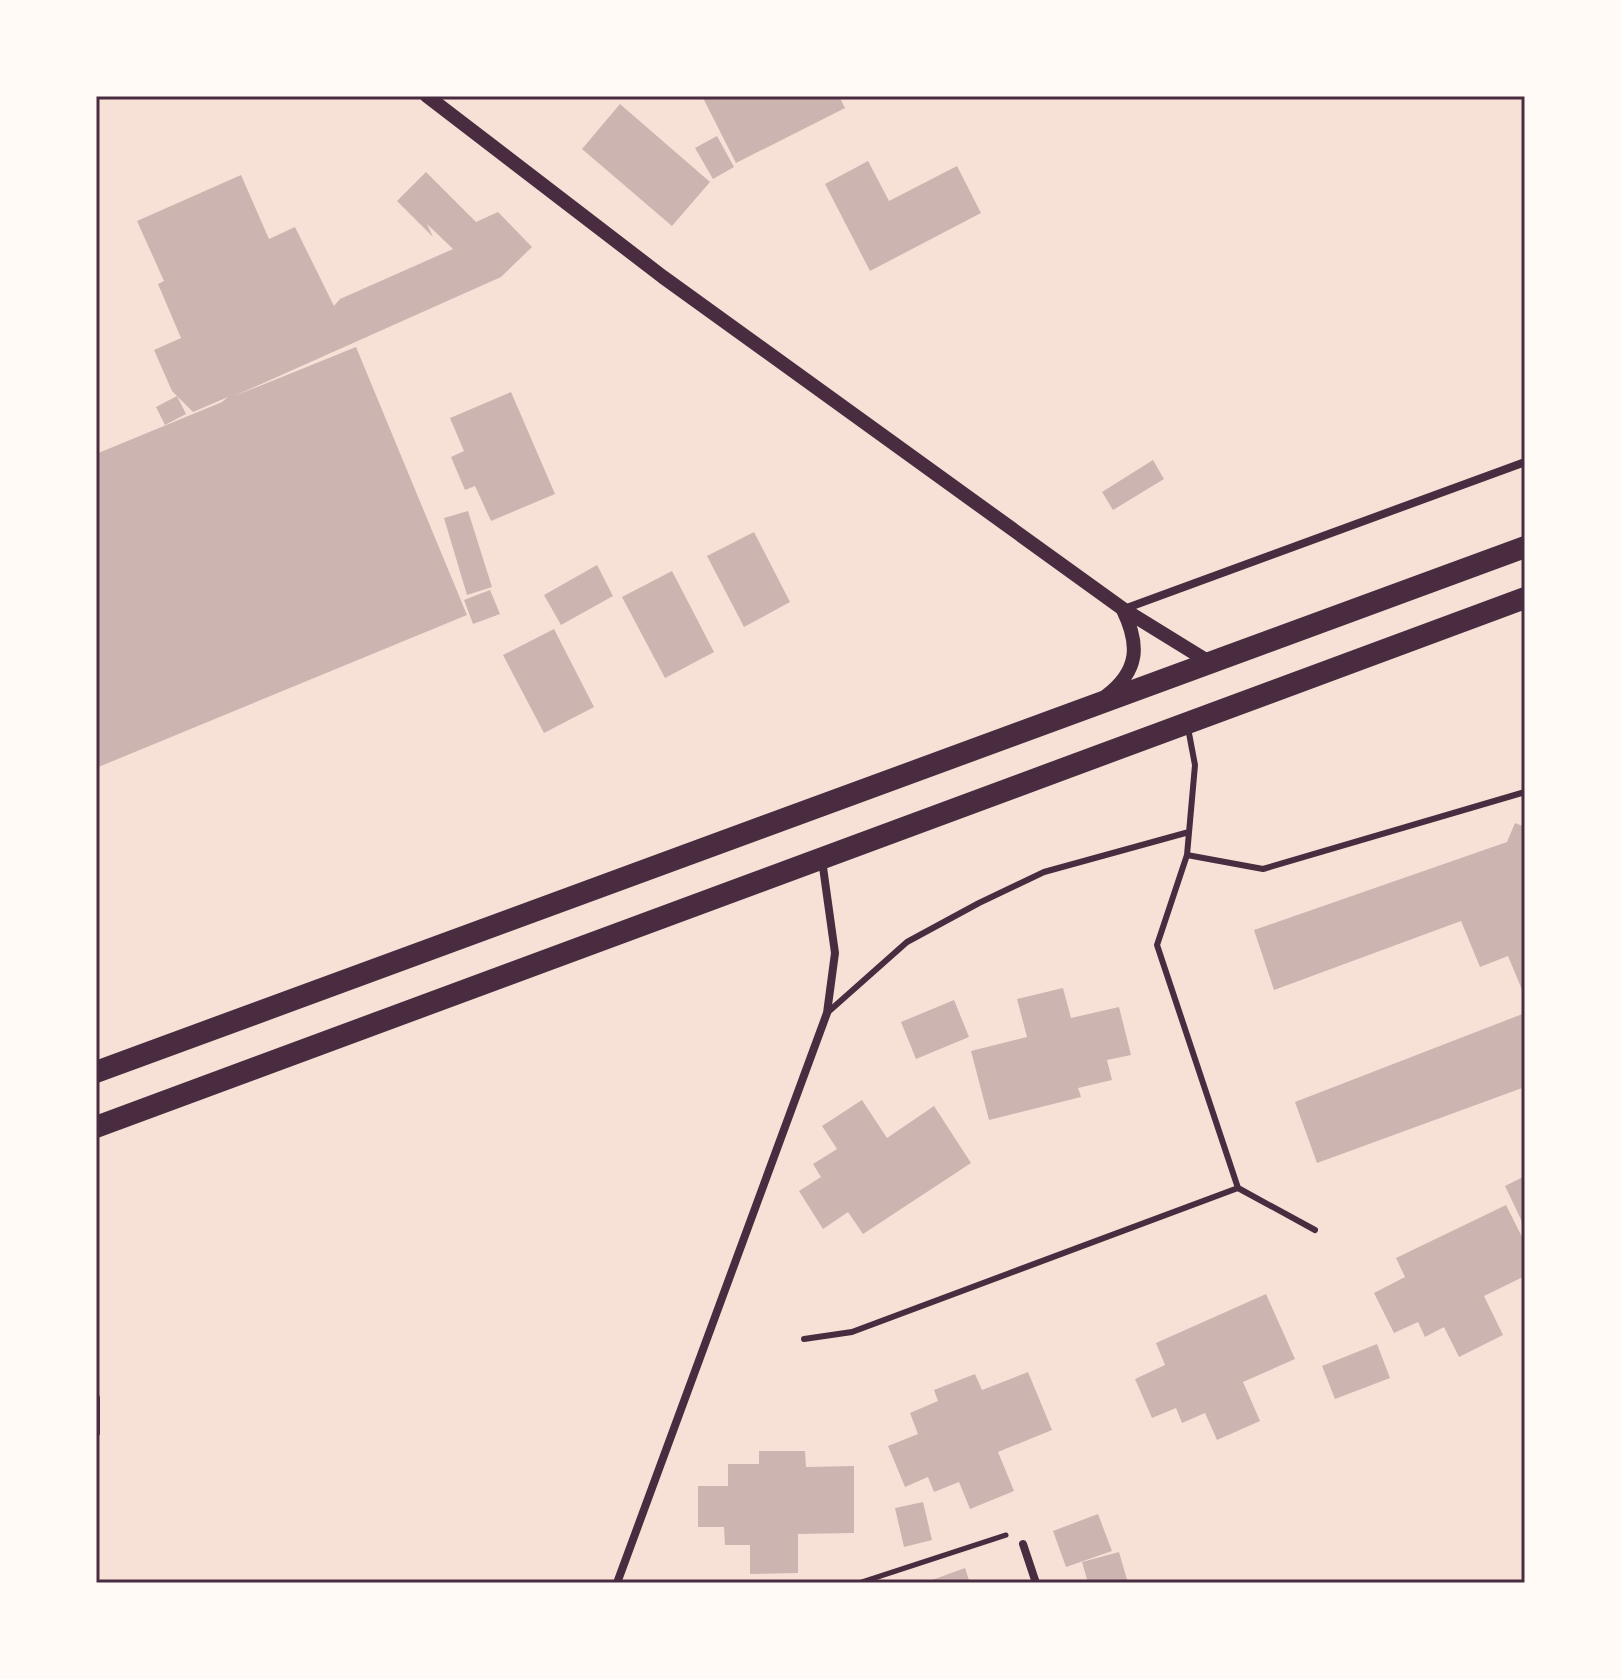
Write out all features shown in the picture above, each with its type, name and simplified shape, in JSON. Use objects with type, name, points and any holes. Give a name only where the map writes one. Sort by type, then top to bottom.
[{"type":"highway","points":[[96,1072],[1525,547]]},
{"type":"highway","points":[[96,1127],[1525,598]]},
{"type":"street","points":[[427,96],[663,277],[1123,609],[1209,662]]},
{"type":"street","points":[[1123,609],[1525,462]]},
{"type":"street","points":[[1098,702],[1121,685],[1133,661],[1134,634],[1123,609]]},
{"type":"street","points":[[617,1583],[827,1013],[833,986],[835,941],[822,859]]},
{"type":"street","points":[[96,1398],[96,1433]]},
{"type":"street","points":[[1023,1544],[1036,1583]]},
{"type":"lane","points":[[1187,721],[1195,765],[1187,855],[1157,945],[1238,1188],[1315,1230]]},
{"type":"lane","points":[[1187,855],[1263,869],[1525,792]]},
{"type":"lane","points":[[827,1013],[907,942],[979,903],[1044,872],[1189,832]]},
{"type":"lane","points":[[804,1339],[852,1332],[1238,1188]]},
{"type":"path","points":[[859,1583],[1001,1535],[1016,1535],[1023,1544]]},
{"type":"building","points":[[702,96],[839,96],[845,108],[736,163]]},
{"type":"building","points":[[620,104],[710,182],[672,226],[582,149]]},
{"type":"building","points":[[717,136],[734,167],[713,179],[695,148]]},
{"type":"building","points":[[868,161],[889,201],[957,166],[981,213],[870,271],[825,184]]},
{"type":"building","points":[[426,172],[476,222],[498,212],[532,247],[501,277],[232,397],[356,347],[467,615],[96,768],[96,454],[228,397],[193,412],[172,391],[154,350],[181,338],[158,284],[164,281],[137,221],[241,175],[269,239],[295,227],[334,306],[340,299],[453,249],[427,224],[433,237],[397,201]]},
{"type":"building","points":[[511,392],[555,494],[491,521],[475,486],[465,490],[451,457],[464,451],[450,418]]},
{"type":"building","points":[[177,396],[186,414],[165,425],[156,407]]},
{"type":"building","points":[[1153,460],[1164,479],[1113,510],[1102,492]]},
{"type":"building","points":[[468,511],[492,587],[467,595],[444,518]]},
{"type":"building","points":[[754,532],[790,602],[744,627],[707,556]]},
{"type":"building","points":[[597,565],[613,596],[561,625],[544,595]]},
{"type":"building","points":[[672,571],[714,652],[665,678],[622,597]]},
{"type":"building","points":[[490,590],[500,614],[473,624],[464,600]]},
{"type":"building","points":[[554,629],[594,707],[544,733],[503,655]]},
{"type":"building","points":[[1515,823],[1525,827],[1525,997],[1508,956],[1480,967],[1461,921],[1274,990],[1254,930],[1507,842]]},
{"type":"building","points":[[1063,988],[1071,1018],[1119,1007],[1131,1055],[1107,1060],[1112,1080],[1078,1088],[1081,1097],[989,1120],[971,1051],[1027,1037],[1017,999]]},
{"type":"building","points":[[954,1000],[969,1037],[916,1059],[901,1022]]},
{"type":"building","points":[[1525,1013],[1525,1087],[1317,1163],[1295,1102]]},
{"type":"building","points":[[862,1100],[887,1138],[934,1106],[971,1163],[863,1234],[848,1212],[823,1229],[799,1191],[821,1177],[813,1164],[837,1149],[822,1126]]},
{"type":"building","points":[[1525,1176],[1525,1228],[1505,1186]]},
{"type":"building","points":[[1506,1205],[1525,1243],[1525,1276],[1484,1296],[1503,1335],[1459,1357],[1444,1327],[1425,1337],[1418,1322],[1394,1333],[1374,1293],[1405,1277],[1396,1258]]},
{"type":"building","points":[[1266,1294],[1295,1359],[1243,1382],[1260,1421],[1217,1440],[1205,1413],[1182,1423],[1176,1408],[1152,1418],[1135,1379],[1165,1365],[1156,1343]]},
{"type":"building","points":[[1377,1344],[1390,1378],[1335,1399],[1322,1366]]},
{"type":"building","points":[[1028,1372],[1052,1430],[998,1452],[1014,1491],[970,1509],[959,1482],[934,1492],[928,1477],[905,1487],[888,1446],[918,1434],[910,1413],[938,1401],[934,1390],[975,1374],[982,1390]]},
{"type":"building","points":[[759,1451],[805,1451],[806,1467],[854,1466],[854,1533],[798,1534],[798,1573],[750,1574],[750,1545],[725,1545],[724,1527],[698,1527],[698,1486],[728,1486],[728,1464],[759,1464]]},
{"type":"building","points":[[923,1502],[932,1540],[904,1547],[895,1508]]},
{"type":"building","points":[[1098,1514],[1112,1551],[1066,1567],[1053,1531]]},
{"type":"building","points":[[1119,1552],[1128,1583],[1088,1583],[1082,1562]]},
{"type":"building","points":[[965,1568],[970,1583],[924,1583]]}]
